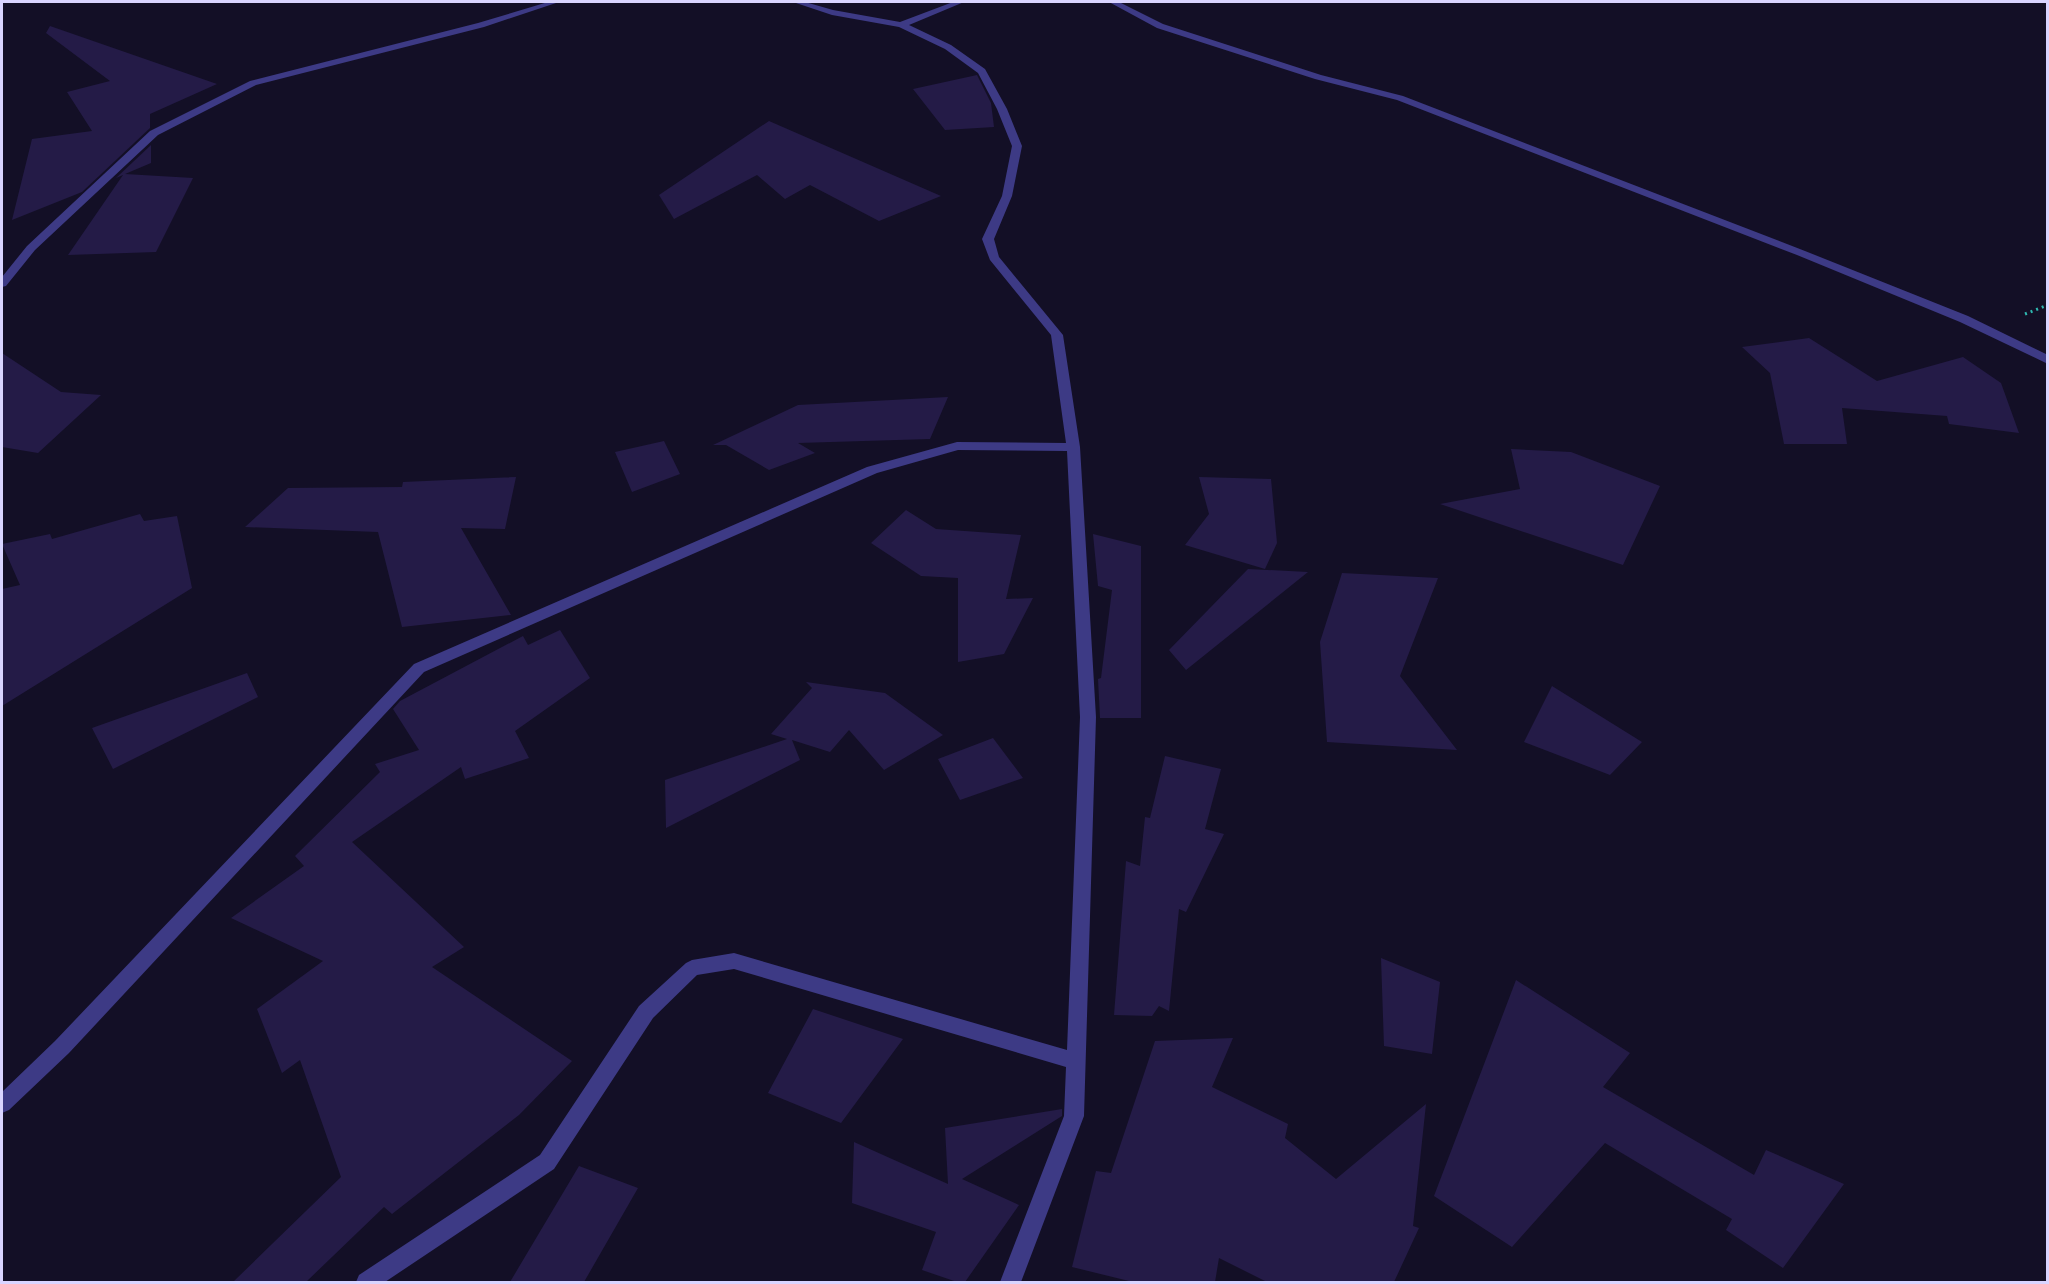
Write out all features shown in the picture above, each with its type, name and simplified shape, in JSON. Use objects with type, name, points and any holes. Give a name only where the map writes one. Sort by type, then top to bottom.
[{"type":"street","points":[[2,284],[31,248],[154,133],[253,83],[481,25],[555,2]]},
{"type":"street","points":[[797,2],[832,12],[901,25],[948,47],[982,70],[1002,109],[1017,146],[1007,196],[988,239],[994,258],[1057,335],[1073,447],[1088,717],[1074,1116],[1011,1282]]},
{"type":"street","points":[[901,25],[960,2]]},
{"type":"street","points":[[1113,2],[1160,26],[1318,77],[1400,98],[1801,253],[1964,319],[2048,360]]},
{"type":"street","points":[[2,1104],[62,1047],[419,668],[872,470],[957,446],[1073,447]]},
{"type":"street","points":[[367,1282],[547,1162],[646,1012],[692,968],[734,961],[1076,1061]]},
{"type":"building","points":[[50,26],[217,84],[150,114],[150,128],[82,192],[12,220],[32,139],[92,131],[67,92],[110,81],[46,33]]},
{"type":"building","points":[[977,75],[991,103],[994,127],[945,130],[913,89]]},
{"type":"building","points":[[769,121],[941,196],[879,221],[810,185],[785,199],[757,175],[674,219],[659,195]]},
{"type":"building","points":[[151,145],[151,163],[125,174],[193,178],[156,252],[68,255],[123,175],[116,178]]},
{"type":"building","points":[[1809,338],[1877,381],[1963,357],[2001,383],[2019,433],[1949,424],[1947,416],[1842,408],[1847,444],[1784,444],[1770,373],[1742,347]]},
{"type":"building","points":[[2,353],[61,392],[101,395],[38,453],[2,447]]},
{"type":"building","points":[[948,397],[930,439],[798,443],[815,453],[769,470],[726,445],[713,445],[798,405]]},
{"type":"building","points":[[664,441],[680,474],[632,492],[615,452]]},
{"type":"building","points":[[1511,449],[1571,452],[1660,486],[1623,565],[1440,504],[1520,489]]},
{"type":"building","points":[[516,477],[505,529],[461,528],[511,615],[402,627],[378,532],[245,527],[288,488],[402,487],[403,482]]},
{"type":"building","points":[[1199,477],[1271,479],[1277,543],[1265,569],[1185,545],[1209,514]]},
{"type":"building","points":[[906,510],[936,529],[1021,535],[1006,599],[1033,598],[1004,654],[958,662],[958,578],[921,576],[871,543]]},
{"type":"building","points":[[140,514],[144,521],[177,516],[192,588],[2,706],[2,589],[20,585],[2,544],[50,534],[52,539]]},
{"type":"building","points":[[1093,534],[1141,546],[1141,718],[1100,718],[1098,679],[1101,678],[1112,590],[1098,586]]},
{"type":"building","points":[[1248,569],[1308,572],[1186,670],[1169,650]]},
{"type":"building","points":[[1342,573],[1438,578],[1400,676],[1457,750],[1327,742],[1320,642]]},
{"type":"building","points":[[560,630],[590,678],[515,731],[529,758],[465,779],[461,767],[352,842],[464,947],[432,967],[572,1061],[519,1115],[392,1214],[384,1207],[306,1282],[233,1282],[341,1177],[300,1060],[282,1073],[257,1009],[323,961],[231,918],[304,866],[295,856],[380,772],[375,764],[419,750],[393,709],[400,701],[523,636],[528,645]]},
{"type":"building","points":[[247,673],[258,697],[113,769],[92,728]]},
{"type":"building","points":[[806,682],[885,693],[943,735],[884,770],[849,730],[830,752],[792,740],[800,760],[666,828],[665,780],[787,739],[771,734],[812,688]]},
{"type":"building","points":[[1552,686],[1642,742],[1610,775],[1524,742]]},
{"type":"building","points":[[993,738],[1023,778],[960,800],[938,759]]},
{"type":"building","points":[[1165,756],[1221,769],[1205,829],[1224,834],[1186,912],[1179,909],[1169,1011],[1159,1006],[1152,1016],[1114,1015],[1126,861],[1140,866],[1145,817],[1150,818]]},
{"type":"building","points":[[1381,958],[1440,982],[1432,1054],[1384,1046]]},
{"type":"building","points":[[1516,980],[1630,1053],[1603,1087],[1754,1175],[1766,1150],[1844,1184],[1783,1268],[1726,1230],[1732,1219],[1605,1143],[1512,1247],[1434,1196]]},
{"type":"building","points":[[813,1009],[903,1039],[841,1123],[768,1093]]},
{"type":"building","points":[[1233,1038],[1212,1087],[1288,1124],[1285,1138],[1336,1179],[1426,1104],[1413,1226],[1419,1228],[1394,1282],[1267,1282],[1219,1258],[1215,1282],[1133,1282],[1072,1267],[1096,1171],[1111,1173],[1155,1041]]},
{"type":"building","points":[[1062,1109],[1062,1116],[962,1179],[1019,1205],[965,1282],[957,1282],[922,1270],[936,1232],[852,1203],[854,1142],[948,1184],[945,1128]]},
{"type":"building","points":[[579,1166],[638,1188],[584,1282],[510,1282]]}]
